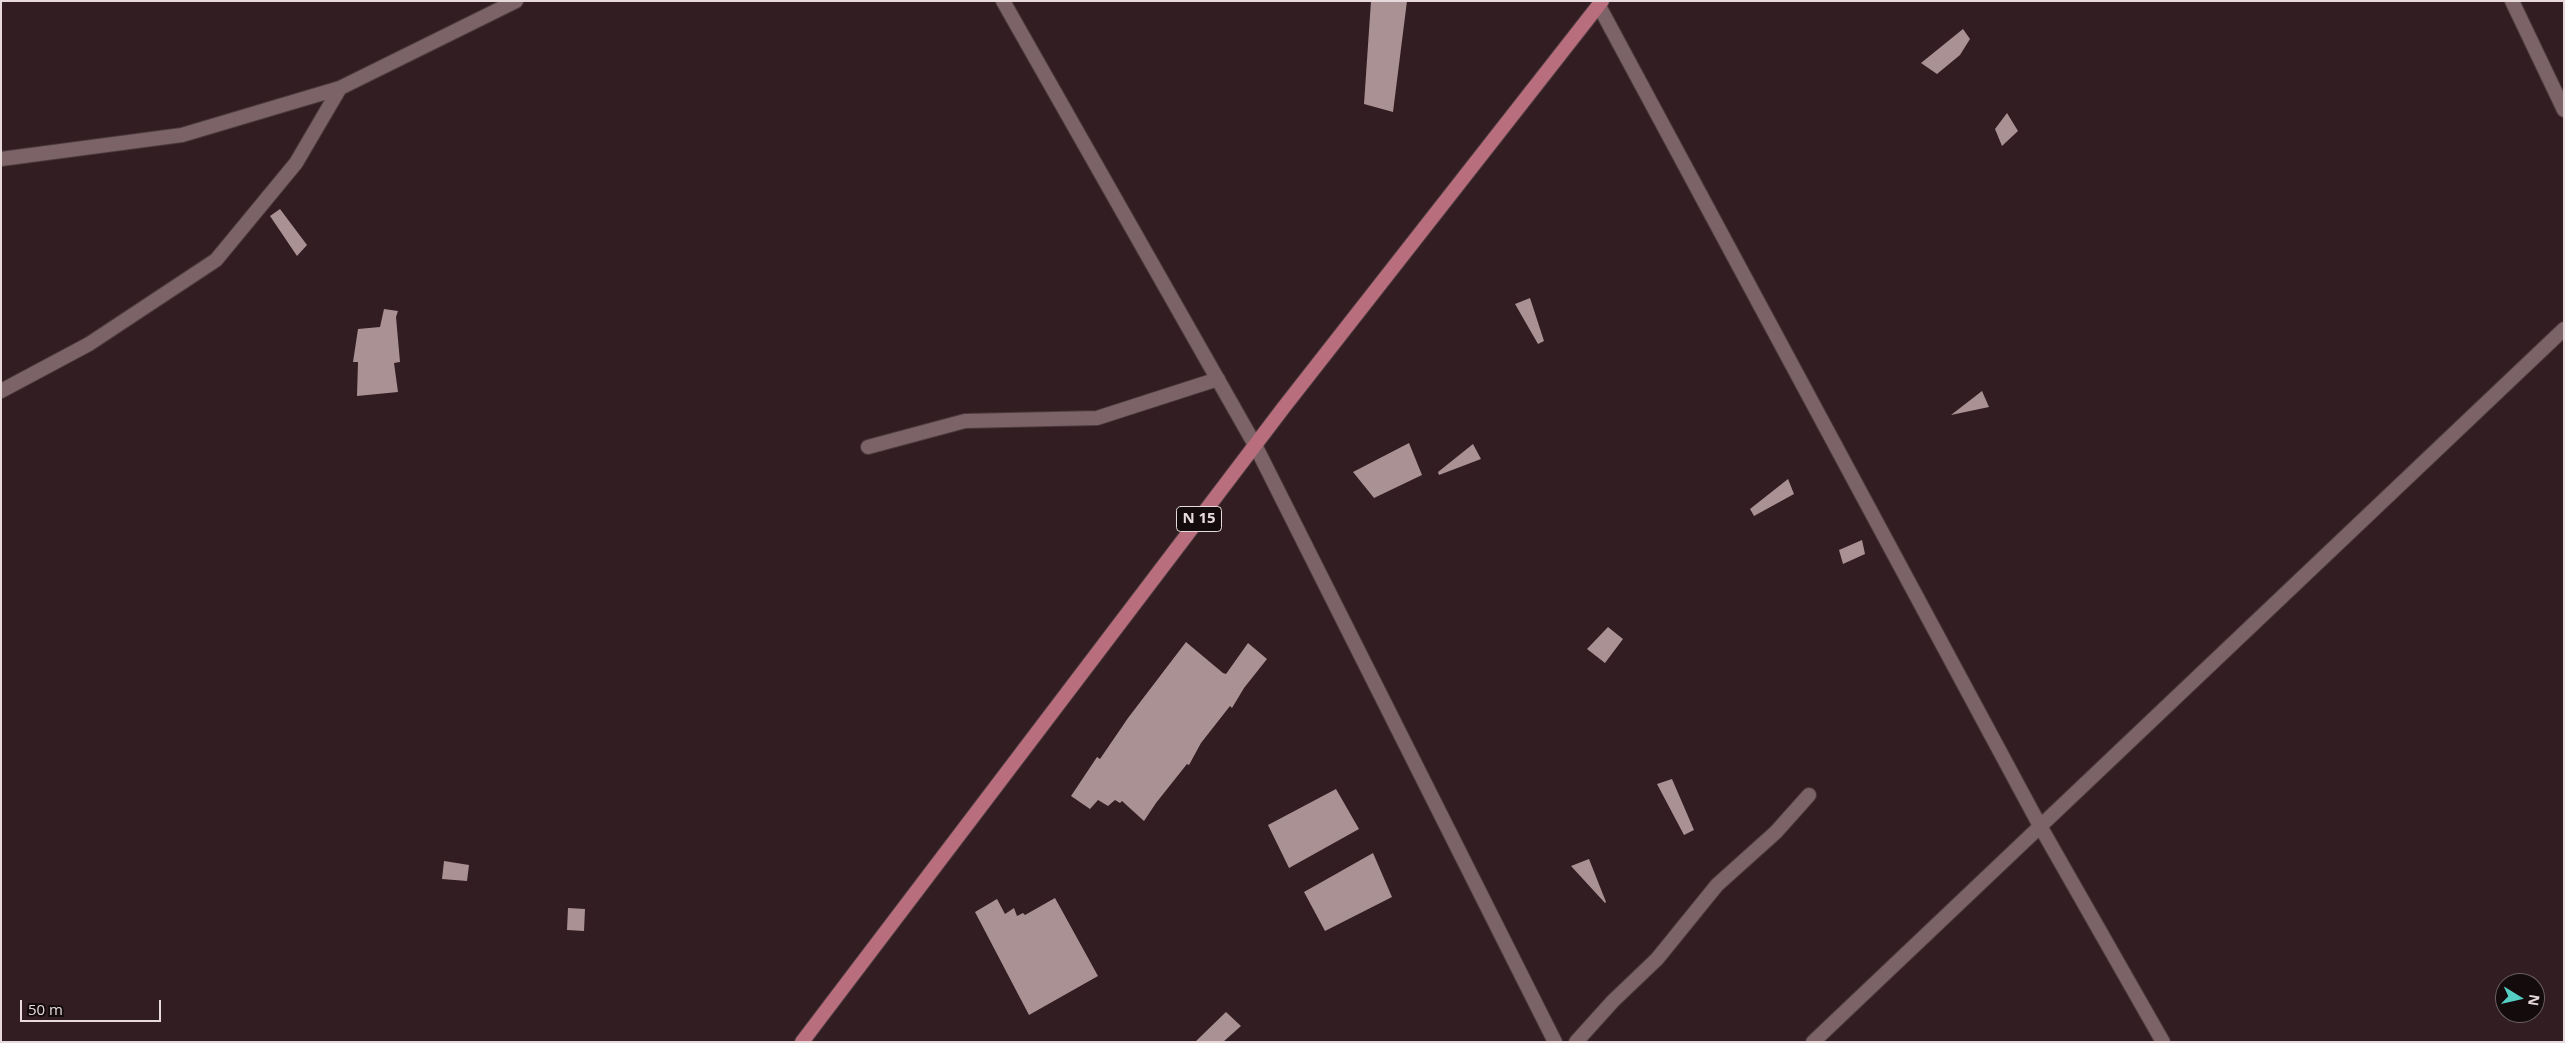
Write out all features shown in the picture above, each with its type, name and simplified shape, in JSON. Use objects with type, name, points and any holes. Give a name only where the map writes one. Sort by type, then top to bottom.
[{"type":"main road","name":"N 15","points":[[802,1042],[1255,446],[1600,4]]},
{"type":"street","points":[[1,159],[182,135],[340,88],[516,1]]},
{"type":"street","points":[[1003,1],[1255,446],[1555,1042]]},
{"type":"street","points":[[2512,1],[2564,110]]},
{"type":"street","points":[[1600,4],[2040,826],[2163,1042]]},
{"type":"street","points":[[1,391],[89,344],[216,260],[296,163],[340,88]]},
{"type":"street","points":[[1813,1042],[2564,329]]},
{"type":"street","points":[[868,447],[965,421],[1097,418],[1218,379]]},
{"type":"street","points":[[1576,1042],[1613,1001],[1657,959],[1717,885],[1776,832],[1809,795]]},
{"type":"building","points":[[1371,1],[1407,1],[1393,112],[1364,104]]},
{"type":"building","points":[[1963,29],[1970,39],[1960,55],[1937,74],[1921,63]]},
{"type":"building","points":[[2007,113],[2018,131],[2002,146],[1995,129]]},
{"type":"building","points":[[280,209],[307,245],[297,256],[270,216]]},
{"type":"building","points":[[1530,298],[1544,341],[1538,344],[1515,304]]},
{"type":"building","points":[[384,309],[398,311],[396,317],[400,362],[394,363],[398,392],[357,396],[358,362],[353,362],[358,329],[380,327]]},
{"type":"building","points":[[1982,391],[1989,407],[1951,415]]},
{"type":"building","points":[[1409,443],[1422,475],[1374,498],[1353,472]]},
{"type":"building","points":[[1473,444],[1481,459],[1439,475],[1438,472]]},
{"type":"building","points":[[1788,479],[1794,494],[1754,516],[1750,509]]},
{"type":"building","points":[[1862,540],[1865,554],[1843,564],[1839,550]]},
{"type":"building","points":[[1608,627],[1623,639],[1605,663],[1587,649]]},
{"type":"building","points":[[1186,642],[1226,674],[1248,643],[1267,659],[1244,688],[1232,708],[1230,706],[1201,743],[1189,765],[1187,764],[1144,821],[1122,801],[1120,803],[1115,800],[1108,806],[1098,800],[1090,809],[1071,796],[1097,757],[1100,759],[1128,718]]},
{"type":"building","points":[[1672,779],[1694,830],[1684,835],[1657,784]]},
{"type":"building","points":[[1336,789],[1359,829],[1289,868],[1268,825]]},
{"type":"building","points":[[1373,853],[1392,897],[1325,931],[1304,892]]},
{"type":"building","points":[[1589,859],[1606,902],[1605,903],[1571,866]]},
{"type":"building","points":[[444,861],[469,865],[467,881],[442,879]]},
{"type":"building","points":[[1055,898],[1098,976],[1029,1015],[975,912],[997,899],[1005,914],[1014,908],[1017,916],[1023,913],[1025,915]]},
{"type":"building","points":[[568,908],[585,909],[584,931],[567,930]]},
{"type":"building","points":[[1226,1012],[1241,1026],[1223,1042],[1195,1042]]}]
